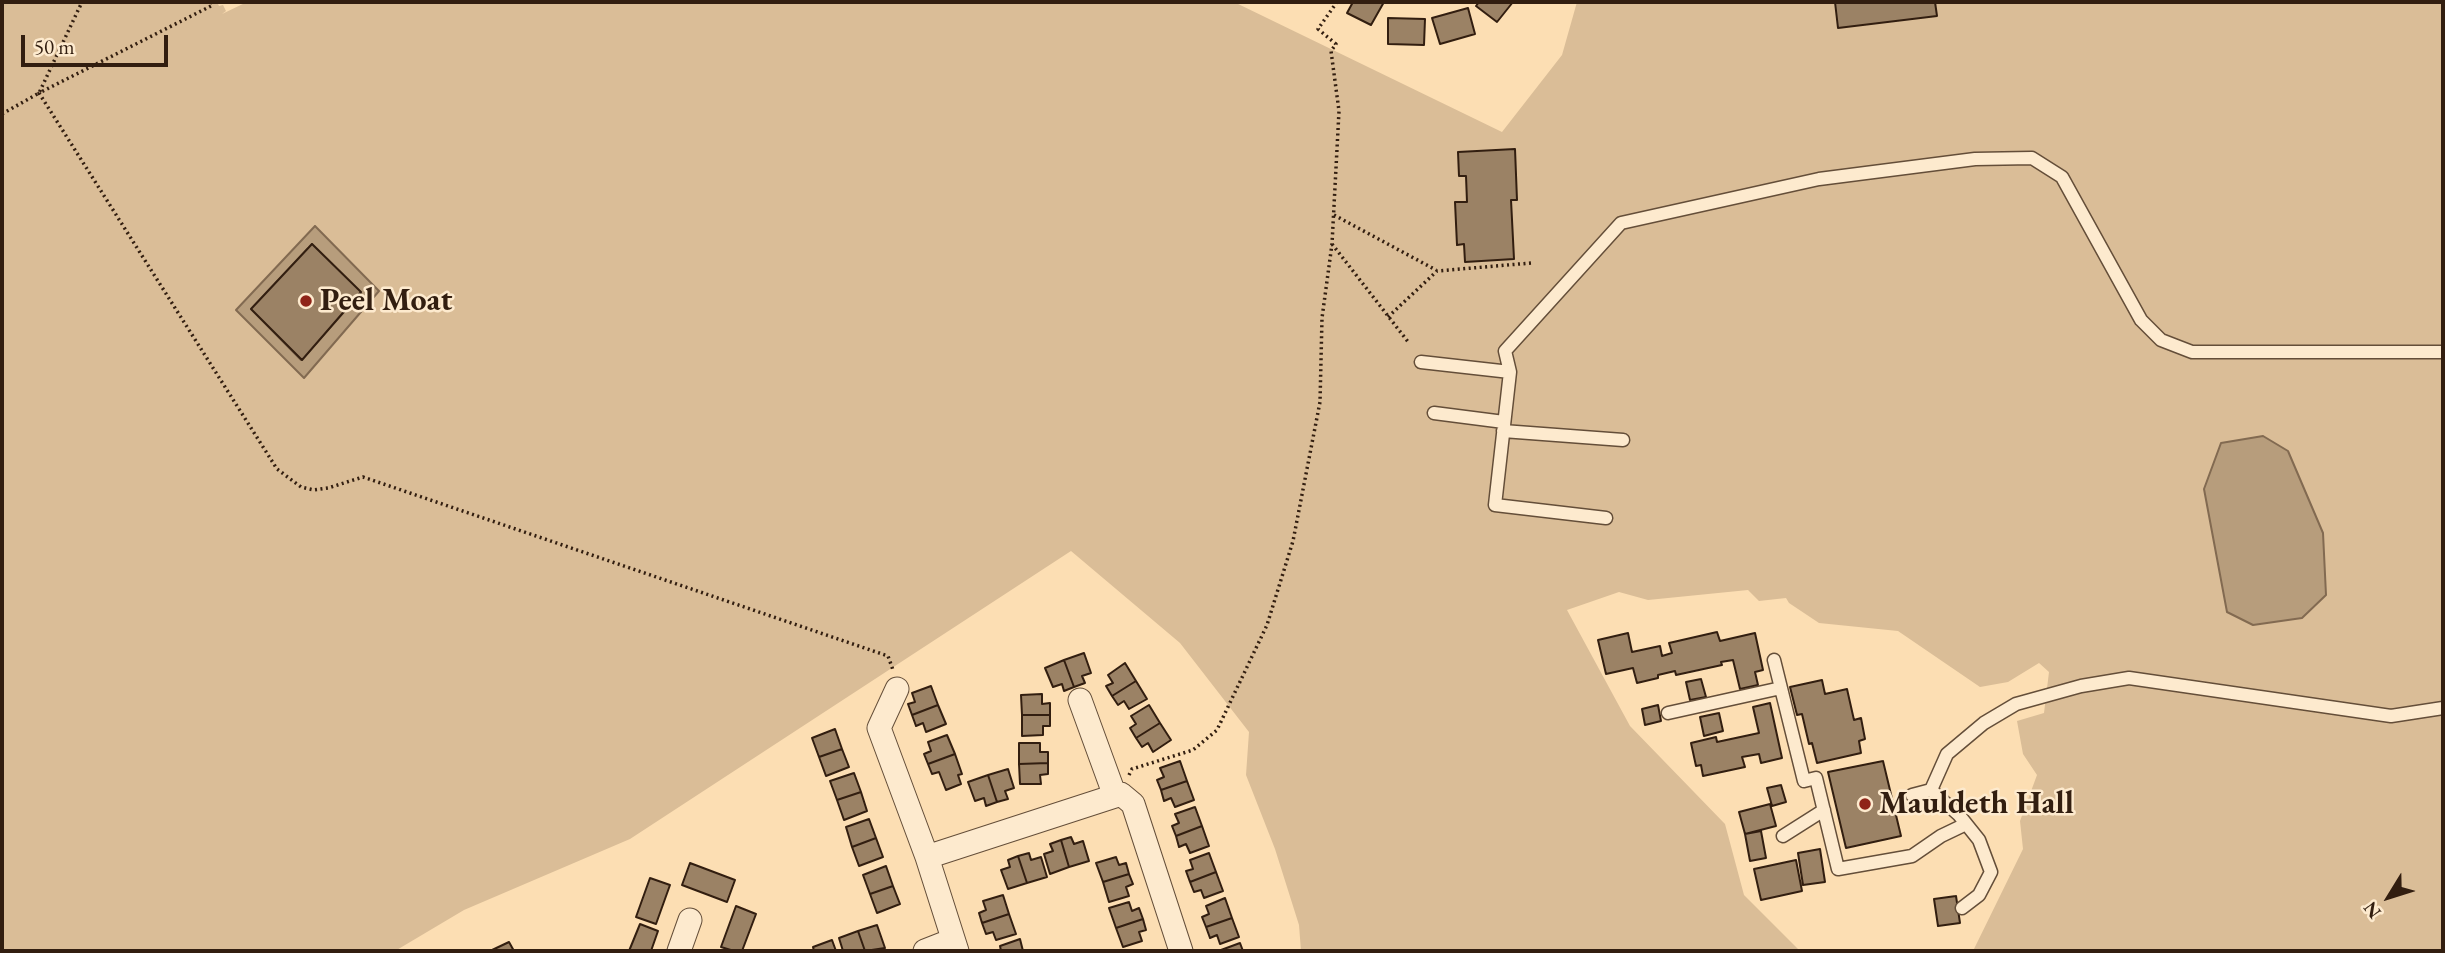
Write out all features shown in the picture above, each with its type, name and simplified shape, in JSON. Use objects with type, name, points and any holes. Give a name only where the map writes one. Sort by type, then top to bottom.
[{"type":"street","points":[[897,689],[879,728],[927,857],[955,946],[925,951]]},
{"type":"street","points":[[1080,700],[1118,795],[1133,803],[1181,951]]},
{"type":"street","points":[[927,857],[1118,795]]},
{"type":"street","points":[[679,951],[690,920]]},
{"type":"lane","points":[[1606,518],[1495,505],[1510,372],[1505,351],[1621,223],[1819,180],[1975,159],[2032,158],[2062,177],[2141,320],[2161,340],[2192,352],[2443,352]]},
{"type":"lane","points":[[1421,362],[1510,372]]},
{"type":"lane","points":[[1434,413],[1504,426],[1623,440]]},
{"type":"lane","points":[[1774,660],[1804,781],[1816,778],[1838,869],[1912,856],[1941,836],[1966,824]]},
{"type":"lane","points":[[1931,790],[1947,754],[1984,723],[2016,704],[2081,686],[2129,678],[2391,716],[2443,708]]},
{"type":"lane","points":[[1668,713],[1781,688]]},
{"type":"lane","points":[[1912,794],[1931,790]]},
{"type":"lane","points":[[1931,790],[1979,840],[1991,872],[1979,895],[1962,908]]},
{"type":"lane","points":[[1783,836],[1824,810]]},
{"type":"path","points":[[40,93],[82,2]]},
{"type":"path","points":[[2,114],[213,5],[212,2]]},
{"type":"path","points":[[1118,795],[1132,769],[1193,750],[1217,730],[1267,625],[1293,541],[1320,402],[1322,318],[1334,215],[1339,111],[1331,51],[1336,44],[1318,29],[1337,2]]},
{"type":"path","points":[[40,93],[268,456],[290,481],[314,490],[363,477],[875,651],[888,656],[897,689]]},
{"type":"path","points":[[1334,215],[1437,271],[1531,263]]},
{"type":"path","points":[[1332,244],[1409,343]]},
{"type":"path","points":[[1388,317],[1437,271]]},
{"type":"shaded area","points":[[2,2],[217,2],[219,6],[223,5],[226,11],[222,14],[247,2],[1234,2],[1502,132],[1562,55],[1577,2],[2443,2],[2443,951],[1973,951],[2023,849],[2020,821],[2037,775],[2023,754],[2017,721],[2044,713],[2049,672],[2039,663],[2008,682],[1980,687],[1898,631],[1819,623],[1789,603],[1786,598],[1759,601],[1748,590],[1648,600],[1619,592],[1567,610],[1630,726],[1725,824],[1744,895],[1800,951],[1301,951],[1299,925],[1275,849],[1246,775],[1249,732],[1180,643],[1071,551],[630,839],[464,910],[395,951],[2,951]]},
{"type":"shaded area","points":[[315,226],[379,291],[304,378],[236,310]],"holes":[[[312,244],[361,293],[301,360],[251,309]]]},
{"type":"shaded area","points":[[2263,436],[2288,451],[2323,533],[2326,595],[2302,618],[2253,625],[2227,612],[2204,489],[2221,443]]},
{"type":"building","points":[[1353,2],[1384,2],[1371,25],[1347,13]]},
{"type":"building","points":[[1479,2],[1513,2],[1497,22],[1476,6]]},
{"type":"building","points":[[1835,2],[1935,2],[1937,16],[1838,28]]},
{"type":"building","points":[[1468,8],[1475,34],[1440,44],[1432,18]]},
{"type":"building","points":[[1388,18],[1425,19],[1424,45],[1388,44]]},
{"type":"building","points":[[1515,149],[1517,200],[1511,200],[1514,259],[1465,262],[1464,244],[1457,245],[1455,202],[1467,202],[1466,176],[1459,176],[1458,152]]},
{"type":"building","name":"Peel Moat","points":[[312,244],[361,292],[302,360],[251,309]]},
{"type":"building","points":[[1717,632],[1720,641],[1755,633],[1763,670],[1755,672],[1758,685],[1740,689],[1733,660],[1676,675],[1675,671],[1658,675],[1658,678],[1637,683],[1633,668],[1606,674],[1598,640],[1628,633],[1632,652],[1660,646],[1662,656],[1672,653],[1669,643]]},
{"type":"building","points":[[1084,653],[1091,673],[1082,676],[1085,683],[1074,687],[1064,660]]},
{"type":"building","points":[[1064,660],[1074,687],[1064,691],[1062,684],[1053,687],[1045,668]]},
{"type":"building","points":[[1125,663],[1136,681],[1112,696],[1106,686],[1113,683],[1108,675]]},
{"type":"building","points":[[1701,679],[1706,697],[1690,700],[1686,682]]},
{"type":"building","points":[[1822,680],[1825,694],[1847,689],[1854,720],[1861,718],[1865,739],[1859,741],[1861,753],[1817,763],[1802,714],[1797,715],[1790,687]]},
{"type":"building","points":[[1136,681],[1147,699],[1129,709],[1124,701],[1118,705],[1112,696]]},
{"type":"building","points":[[931,686],[938,705],[912,715],[908,704],[915,702],[912,693]]},
{"type":"building","points":[[1042,694],[1042,704],[1050,703],[1050,715],[1022,715],[1021,695]]},
{"type":"building","points":[[1770,703],[1782,758],[1761,763],[1759,754],[1742,757],[1745,767],[1703,776],[1701,765],[1696,766],[1691,743],[1716,737],[1717,742],[1759,733],[1753,707]]},
{"type":"building","points":[[938,705],[946,724],[926,732],[923,723],[916,726],[912,715]]},
{"type":"building","points":[[1149,705],[1160,723],[1136,738],[1130,728],[1136,724],[1131,716]]},
{"type":"building","points":[[1658,705],[1661,721],[1645,725],[1642,709]]},
{"type":"building","points":[[1719,713],[1723,731],[1704,736],[1700,717]]},
{"type":"building","points":[[1022,715],[1050,715],[1050,726],[1043,726],[1043,735],[1022,736]]},
{"type":"building","points":[[1160,723],[1171,740],[1153,752],[1148,743],[1142,747],[1136,738]]},
{"type":"building","points":[[835,729],[842,749],[819,757],[812,738]]},
{"type":"building","points":[[947,735],[955,754],[928,764],[924,754],[931,751],[928,742]]},
{"type":"building","points":[[1019,743],[1040,743],[1040,752],[1048,752],[1048,763],[1019,764]]},
{"type":"building","points":[[842,749],[849,767],[826,776],[819,757]]},
{"type":"building","points":[[955,754],[962,774],[958,775],[961,784],[946,790],[939,772],[932,774],[928,764]]},
{"type":"building","points":[[1180,761],[1187,781],[1161,790],[1157,780],[1164,777],[1160,768]]},
{"type":"building","name":"Mauldeth Hall","points":[[1883,761],[1901,836],[1846,848],[1828,772]]},
{"type":"building","points":[[1048,763],[1048,774],[1040,775],[1041,784],[1020,784],[1019,764]]},
{"type":"building","points":[[1008,769],[1014,788],[1005,791],[1008,799],[997,802],[988,775]]},
{"type":"building","points":[[854,773],[861,792],[837,800],[830,781]]},
{"type":"building","points":[[988,775],[997,802],[986,806],[984,798],[975,801],[968,782]]},
{"type":"building","points":[[1187,781],[1194,800],[1175,807],[1171,798],[1164,801],[1161,790]]},
{"type":"building","points":[[1781,785],[1786,802],[1772,806],[1767,788]]},
{"type":"building","points":[[861,792],[867,811],[844,820],[837,800]]},
{"type":"building","points":[[1770,804],[1776,826],[1745,834],[1739,812]]},
{"type":"building","points":[[1195,807],[1202,826],[1176,836],[1172,826],[1179,823],[1175,814]]},
{"type":"building","points":[[869,819],[876,838],[852,847],[846,827]]},
{"type":"building","points":[[1202,826],[1209,846],[1190,853],[1186,844],[1179,847],[1176,836]]},
{"type":"building","points":[[1761,831],[1766,858],[1750,861],[1745,834]]},
{"type":"building","points":[[1071,837],[1074,844],[1083,841],[1089,861],[1069,867],[1061,840]]},
{"type":"building","points":[[876,838],[883,857],[859,866],[852,847]]},
{"type":"building","points":[[1061,840],[1069,867],[1050,874],[1044,854],[1053,851],[1050,844]]},
{"type":"building","points":[[1820,849],[1825,882],[1803,885],[1798,853]]},
{"type":"building","points":[[1029,853],[1031,860],[1041,857],[1047,877],[1027,883],[1018,856]]},
{"type":"building","points":[[1209,853],[1216,872],[1190,882],[1186,871],[1193,869],[1190,860]]},
{"type":"building","points":[[1018,856],[1027,883],[1008,889],[1001,870],[1010,867],[1008,860]]},
{"type":"building","points":[[1116,857],[1119,865],[1126,863],[1129,874],[1103,882],[1096,863]]},
{"type":"building","points":[[1796,860],[1802,891],[1761,900],[1754,869]]},
{"type":"building","points":[[690,863],[735,880],[727,902],[682,885]]},
{"type":"building","points":[[886,866],[893,886],[870,894],[863,875]]},
{"type":"building","points":[[1216,872],[1223,891],[1204,898],[1201,890],[1194,892],[1190,882]]},
{"type":"building","points":[[1129,874],[1133,884],[1126,887],[1129,896],[1109,902],[1103,882]]},
{"type":"building","points":[[650,878],[670,885],[656,924],[636,917]]},
{"type":"building","points":[[893,886],[900,904],[877,913],[870,894]]},
{"type":"building","points":[[1003,895],[1009,914],[982,923],[979,913],[986,910],[983,901]]},
{"type":"building","points":[[1956,896],[1960,923],[1938,926],[1934,899]]},
{"type":"building","points":[[1225,898],[1232,918],[1206,927],[1202,917],[1209,914],[1206,906]]},
{"type":"building","points":[[1129,902],[1132,911],[1139,908],[1143,919],[1116,928],[1109,908]]},
{"type":"building","points":[[736,906],[756,914],[742,951],[721,947]]},
{"type":"building","points":[[1009,914],[1016,934],[996,940],[993,932],[986,934],[982,923]]},
{"type":"building","points":[[1232,918],[1239,937],[1220,944],[1217,935],[1210,938],[1206,927]]},
{"type":"building","points":[[1143,919],[1146,930],[1139,932],[1142,941],[1123,947],[1116,928]]},
{"type":"building","points":[[640,924],[658,931],[651,951],[629,951]]},
{"type":"building","points":[[877,925],[885,948],[865,951],[858,931]]},
{"type":"building","points":[[858,931],[865,951],[843,951],[839,938]]},
{"type":"building","points":[[1020,939],[1023,951],[1001,951],[1000,946]]},
{"type":"building","points":[[832,940],[836,951],[814,951],[813,947]]},
{"type":"building","points":[[509,942],[514,951],[490,951]]},
{"type":"building","points":[[1240,943],[1243,951],[1221,951],[1221,950]]},
{"type":"place","name":"Peel Moat","points":[[306,301]]},
{"type":"place","name":"Mauldeth Hall","points":[[1865,804]]}]
